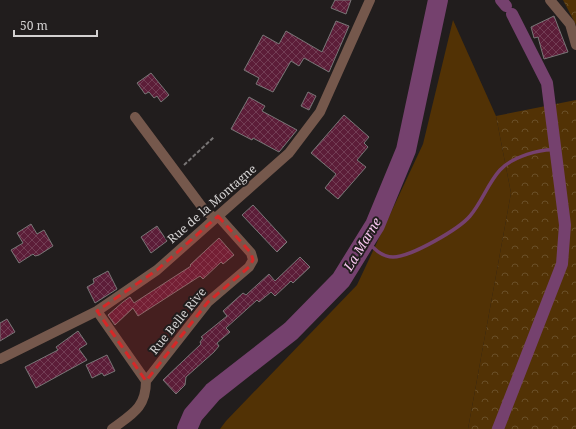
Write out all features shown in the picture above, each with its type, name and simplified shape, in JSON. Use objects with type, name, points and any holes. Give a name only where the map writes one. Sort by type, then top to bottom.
[{"type":"street","name":"Rue de la Montagne","points":[[0,359],[97,311],[157,270],[289,153],[320,112],[370,0]]},
{"type":"street","points":[[550,0],[570,24],[576,44]]},
{"type":"street","name":"Rue Belle Rive","points":[[135,117],[205,212],[217,217],[251,253],[252,260],[249,267],[208,302],[146,381]]},
{"type":"street","points":[[97,311],[146,381],[146,394],[141,405],[112,429]]},
{"type":"path","points":[[176,172],[214,137]]},
{"type":"highlighted area","points":[[218,216],[251,253],[253,260],[249,267],[208,302],[146,381],[97,311],[157,270]]},
{"type":"green space","points":[[563,0],[576,0],[576,25]]},
{"type":"green space","points":[[453,20],[496,116],[511,193],[468,429],[220,429],[357,285],[423,144]]},
{"type":"green space","points":[[576,100],[576,429],[468,429],[511,193],[496,116]]},
{"type":"building","points":[[335,0],[351,0],[346,14],[331,8]]},
{"type":"building","points":[[554,16],[568,52],[544,59],[538,37],[534,38],[531,27]]},
{"type":"building","points":[[336,21],[349,26],[329,72],[304,58],[299,66],[291,61],[273,92],[256,84],[259,78],[244,70],[263,35],[279,44],[286,31],[322,52]]},
{"type":"building","points":[[151,73],[169,95],[161,102],[157,96],[154,98],[149,92],[145,94],[137,83]]},
{"type":"building","points":[[308,92],[316,96],[309,110],[301,106]]},
{"type":"building","points":[[249,97],[265,106],[262,111],[297,130],[279,152],[253,138],[252,140],[231,129]]},
{"type":"building","points":[[344,115],[369,137],[364,143],[368,147],[357,160],[366,167],[338,199],[325,188],[336,174],[311,153]]},
{"type":"building","points":[[253,205],[287,242],[277,252],[242,215]]},
{"type":"building","points":[[31,224],[37,234],[44,230],[53,246],[39,255],[35,256],[33,254],[19,263],[11,250],[23,243],[17,233]]},
{"type":"building","points":[[157,226],[167,241],[151,253],[141,237]]},
{"type":"building","points":[[219,238],[234,255],[223,264],[221,262],[203,279],[200,276],[138,316],[133,308],[115,325],[108,315],[123,302],[130,297],[134,303],[191,266],[190,265]]},
{"type":"building","points":[[300,257],[310,267],[293,283],[291,281],[275,296],[271,292],[259,302],[257,300],[226,328],[230,332],[217,343],[219,346],[214,352],[186,377],[185,385],[176,394],[163,380],[201,344],[200,342],[203,338],[201,337],[227,316],[223,311],[243,293],[246,295],[269,274],[275,281]]},
{"type":"building","points":[[108,271],[117,289],[95,303],[87,287],[94,283],[93,279]]},
{"type":"building","points":[[7,319],[15,332],[0,341],[0,323]]},
{"type":"building","points":[[78,331],[87,344],[79,349],[87,360],[36,388],[25,367],[58,350],[56,347]]},
{"type":"building","points":[[107,355],[115,371],[104,376],[102,373],[92,378],[86,365]]},
{"type":"waterway","name":"La Marne","points":[[187,429],[193,415],[213,392],[291,331],[341,280],[375,225],[406,150],[438,0]]},
{"type":"waterway","points":[[501,0],[506,6]]},
{"type":"waterway","points":[[498,429],[562,264],[565,225],[547,83],[512,14]]},
{"type":"waterway","points":[[366,239],[371,246],[389,257],[401,256],[422,247],[446,235],[470,216],[496,175],[505,165],[527,154],[543,150],[557,150]]}]
